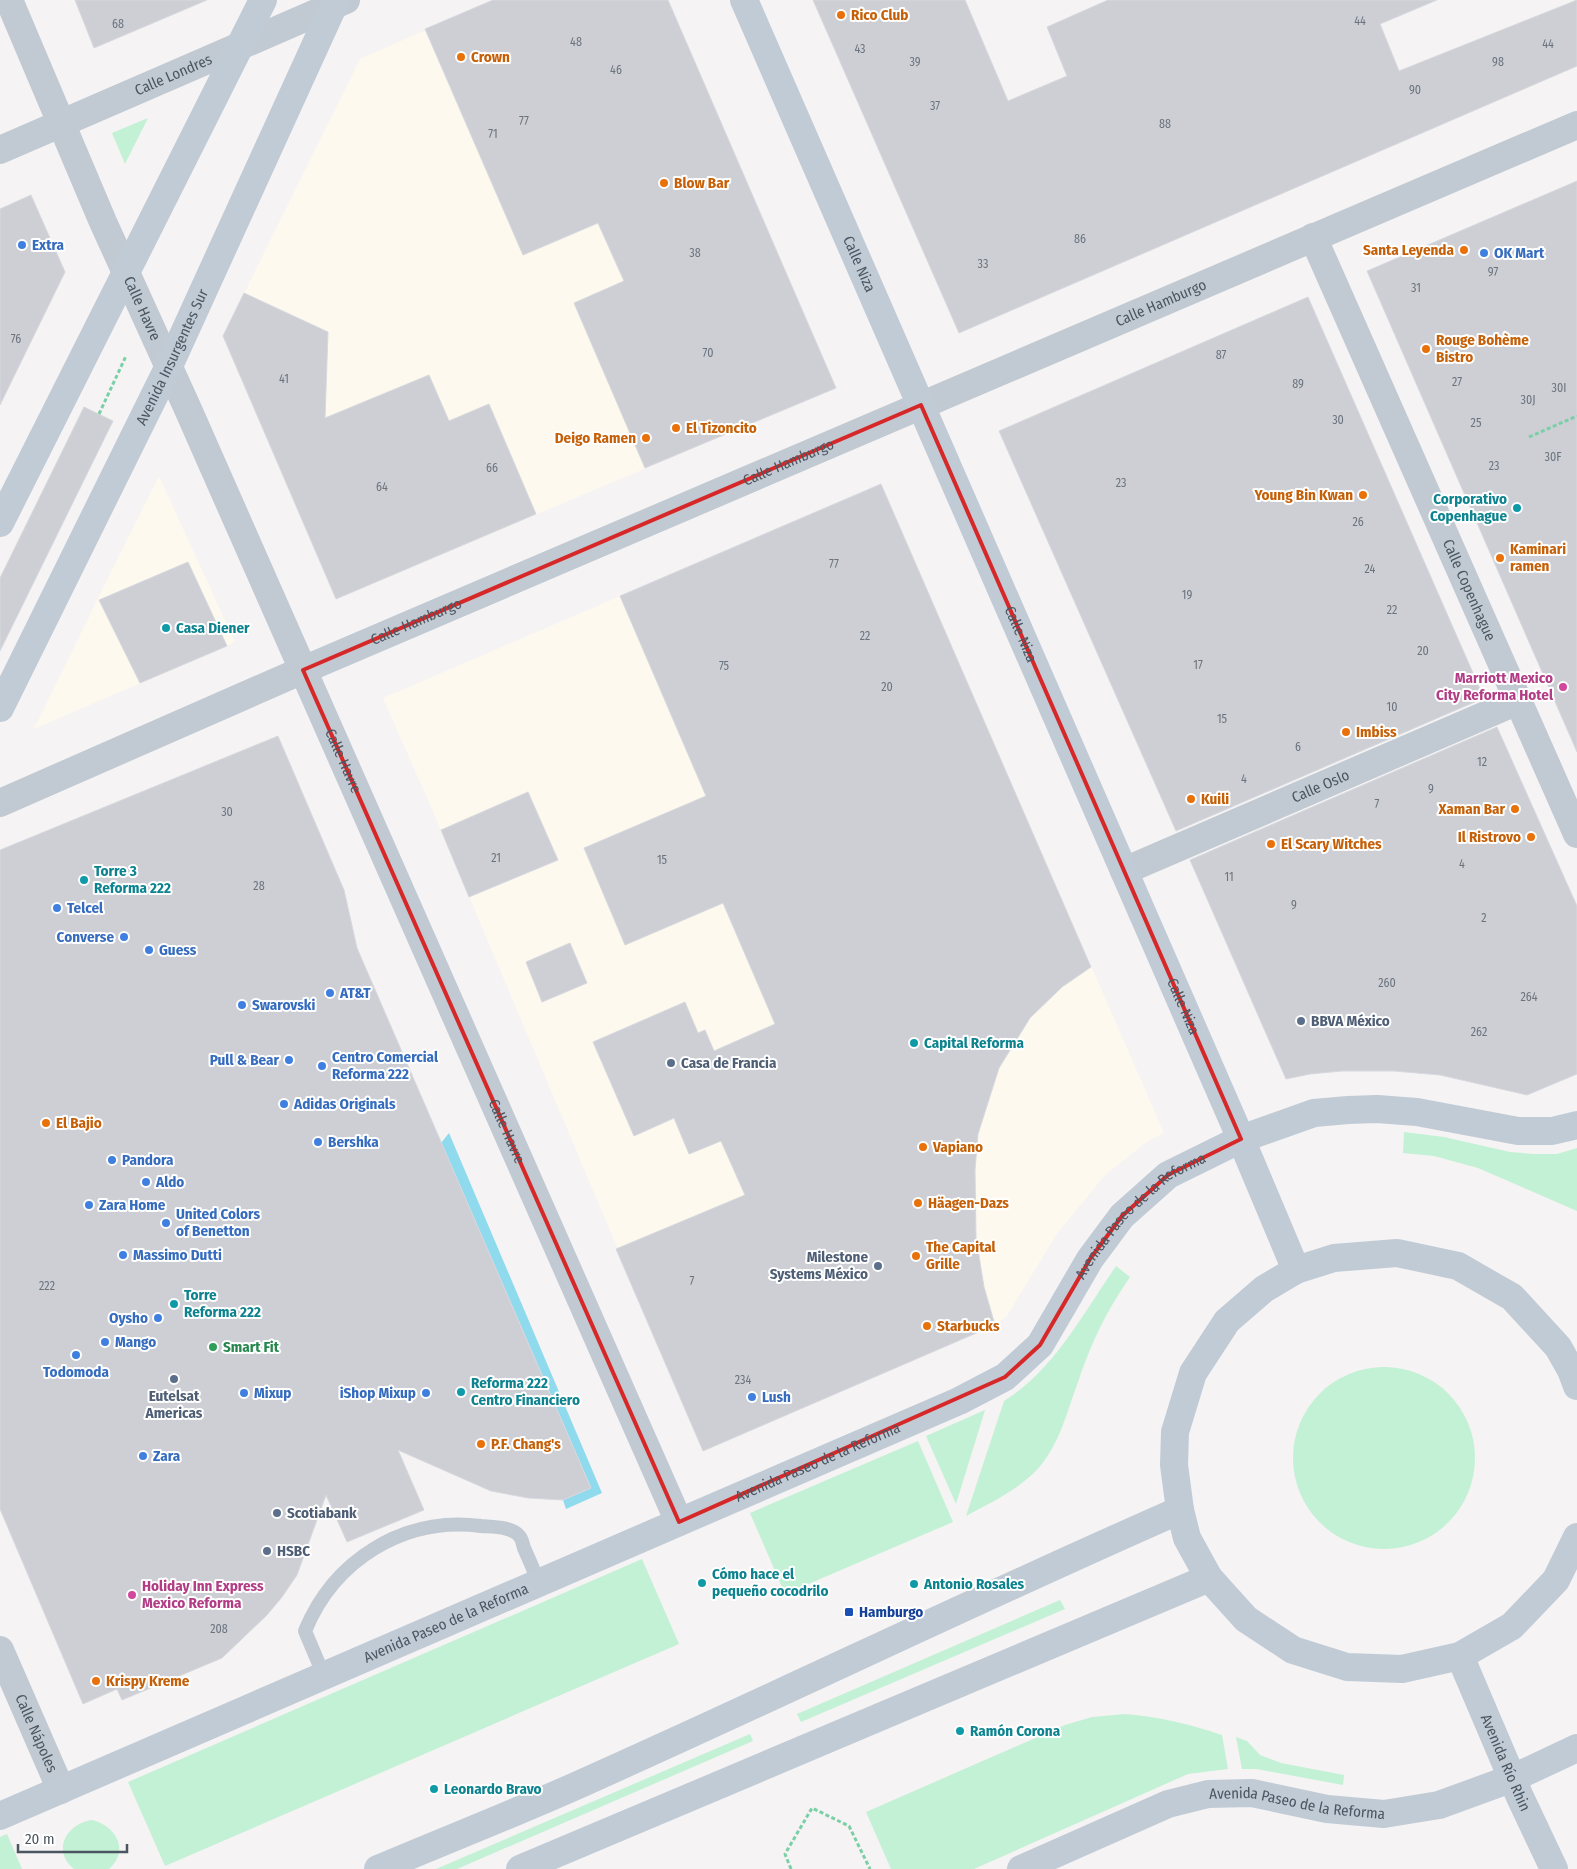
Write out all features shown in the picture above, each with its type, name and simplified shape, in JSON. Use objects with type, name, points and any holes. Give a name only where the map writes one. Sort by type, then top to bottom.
[{"type":"main road","points":[[0,524],[263,0]]},
{"type":"main road","name":"Calle Niza","points":[[744,0],[1296,1270]]},
{"type":"main road","name":"Avenida Insurgentes Sur","points":[[0,708],[169,366],[338,2]]},
{"type":"main road","name":"Avenida Paseo de la Reforma","points":[[0,1816],[958,1401],[1005,1377],[1040,1345],[1090,1259],[1122,1216],[1168,1175],[1241,1140],[1314,1113],[1348,1110],[1378,1109],[1417,1112],[1518,1130],[1552,1130],[1577,1124]]},
{"type":"main road","points":[[1577,1386],[1571,1370],[1567,1342],[1512,1297],[1458,1266],[1397,1253],[1334,1258],[1296,1270],[1264,1288],[1227,1321],[1193,1372],[1175,1432],[1174,1465],[1180,1510],[1187,1538],[1209,1578],[1246,1619],[1293,1650],[1346,1667],[1402,1669],[1460,1656],[1512,1626],[1556,1580],[1577,1537]]},
{"type":"main road","points":[[378,1869],[596,1778],[1064,1560],[1180,1510]]},
{"type":"main road","points":[[520,1869],[1209,1578]]},
{"type":"main road","name":"Avenida Río Rhin","points":[[1460,1656],[1520,1797],[1554,1869]]},
{"type":"main road","name":"Avenida Paseo de la Reforma","points":[[1021,1869],[1168,1804],[1208,1794],[1252,1793],[1326,1809],[1384,1814],[1439,1806],[1513,1778],[1577,1748]]},
{"type":"street","name":"Calle Havre","points":[[9,0],[126,272],[679,1522]]},
{"type":"street","name":"Calle Londres","points":[[0,150],[338,2]]},
{"type":"street","name":"Calle Hamburgo","points":[[0,803],[303,670],[1577,125]]},
{"type":"street","name":"Calle Copenhague","points":[[1313,237],[1577,834]]},
{"type":"street","name":"Calle Oslo","points":[[1124,871],[1518,701]]},
{"type":"street","name":"Calle Nápoles","points":[[0,1650],[61,1790]]},
{"type":"lane","points":[[324,1676],[305,1631],[314,1610],[328,1589],[347,1569],[365,1554],[388,1540],[422,1528],[441,1525],[467,1524],[507,1529],[520,1537],[538,1583]]},
{"type":"path","points":[[99,414],[130,348]]},
{"type":"path","points":[[1529,437],[1577,416]]},
{"type":"path","points":[[791,1869],[786,1854],[812,1808],[849,1826],[870,1869]]},
{"type":"highlighted area","points":[[921,405],[1241,1139],[1168,1175],[1122,1216],[1090,1259],[1040,1345],[1005,1377],[679,1522],[303,670]]},
{"type":"shaded area","points":[[494,0],[668,0],[836,388],[336,599],[223,336],[360,59]]},
{"type":"shaded area","points":[[159,476],[235,642],[34,729],[102,590]]},
{"type":"shaded area","points":[[881,484],[1164,1133],[1148,1141],[1105,1175],[1056,1235],[1007,1316],[995,1325],[703,1451],[441,830],[383,698]]},
{"type":"green space","points":[[148,118],[125,164],[112,133]]},
{"type":"green space","points":[[1404,1132],[1444,1137],[1510,1152],[1557,1154],[1577,1148],[1577,1211],[1478,1168],[1434,1156],[1403,1153]]},
{"type":"green space","points":[[1116,1266],[1130,1277],[1094,1340],[1054,1446],[1041,1465],[1025,1481],[996,1500],[966,1516],[1004,1401],[1038,1374],[1053,1357]]},
{"type":"green space","points":[[1393,1367],[1419,1374],[1435,1382],[1454,1400],[1468,1423],[1475,1449],[1475,1467],[1468,1493],[1460,1509],[1442,1528],[1435,1534],[1410,1545],[1393,1549],[1375,1549],[1349,1542],[1333,1534],[1308,1509],[1300,1493],[1295,1476],[1293,1449],[1300,1423],[1308,1407],[1333,1382],[1349,1374],[1366,1369]]},
{"type":"green space","points":[[985,1410],[956,1504],[926,1436]]},
{"type":"green space","points":[[918,1441],[953,1522],[785,1594],[750,1513]]},
{"type":"green space","points":[[642,1559],[679,1644],[165,1866],[128,1782]]},
{"type":"green space","points":[[1060,1600],[1065,1609],[801,1722],[797,1714]]},
{"type":"green space","points":[[1125,1714],[1174,1721],[1222,1735],[1228,1769],[1188,1774],[974,1869],[891,1869],[866,1812],[1065,1725],[1092,1717]]},
{"type":"green space","points":[[750,1734],[753,1741],[457,1869],[436,1869]]},
{"type":"green space","points":[[1236,1737],[1247,1741],[1260,1755],[1281,1763],[1344,1775],[1343,1785],[1256,1769],[1242,1769]]},
{"type":"green space","points":[[92,1820],[100,1823],[113,1833],[119,1847],[119,1854],[109,1869],[74,1869],[67,1862],[64,1854],[63,1846],[65,1839],[75,1826]]},
{"type":"green space","points":[[7,1834],[22,1869],[0,1869],[0,1837]]},
{"type":"water","points":[[449,1133],[602,1493],[566,1509],[563,1500],[591,1488],[441,1143]]},
{"type":"building","points":[[75,0],[207,0],[94,48]]},
{"type":"building","points":[[493,0],[668,0],[836,388],[645,468],[574,303],[624,281],[598,223],[523,255],[425,29]]},
{"type":"building","points":[[813,0],[965,0],[1008,101],[1067,76],[1047,27],[1108,0],[1437,0],[1380,24],[1399,71],[1577,0],[1577,66],[959,333]]},
{"type":"building","points":[[1577,181],[1577,752],[1367,271]]},
{"type":"building","points":[[31,195],[65,272],[0,405],[0,209]]},
{"type":"building","points":[[244,293],[328,332],[325,418],[429,375],[449,421],[489,404],[536,514],[336,599],[223,336]]},
{"type":"building","points":[[1308,297],[1484,698],[1176,831],[999,431]]},
{"type":"building","points":[[84,407],[113,421],[0,651],[0,578]]},
{"type":"building","points":[[881,484],[1091,967],[1062,987],[1030,1018],[999,1068],[978,1134],[975,1170],[976,1237],[984,1287],[995,1325],[703,1451],[616,1249],[745,1195],[721,1141],[689,1154],[674,1118],[634,1136],[593,1042],[685,1002],[698,1033],[705,1030],[714,1051],[775,1024],[723,903],[625,945],[584,848],[706,796],[620,596]]},
{"type":"building","name":"Casa Diener","points":[[188,562],[227,646],[140,683],[99,600]]},
{"type":"building","points":[[1497,727],[1577,906],[1577,1074],[1527,1095],[1440,1075],[1394,1071],[1342,1071],[1310,1074],[1286,1079],[1190,860]]},
{"type":"building","points":[[278,736],[344,890],[357,948],[591,1488],[563,1500],[528,1498],[491,1491],[398,1450],[424,1510],[347,1542],[326,1495],[297,1575],[267,1615],[222,1658],[122,1700],[117,1689],[83,1704],[0,1509],[0,850]]},
{"type":"building","points":[[528,792],[558,860],[469,897],[441,830]]},
{"type":"building","points":[[570,943],[587,983],[542,1002],[526,962]]},
{"type":"place","name":"Rico Club","points":[[841,15]]},
{"type":"place","name":"Crown","points":[[461,57]]},
{"type":"place","name":"Blow Bar","points":[[664,183]]},
{"type":"place","name":"Extra","points":[[22,245]]},
{"type":"place","name":"Santa Leyenda","points":[[1464,250]]},
{"type":"place","name":"OK Mart","points":[[1484,253]]},
{"type":"place","name":"Rouge Bohème Bistro","points":[[1426,349]]},
{"type":"place","name":"El Tizoncito","points":[[676,428]]},
{"type":"place","name":"Deigo Ramen","points":[[646,438]]},
{"type":"place","name":"Young Bin Kwan","points":[[1363,495]]},
{"type":"place","name":"Corporativo Copenhague","points":[[1517,508]]},
{"type":"place","name":"Kaminari ramen","points":[[1500,558]]},
{"type":"place","name":"Casa Diener","points":[[166,628]]},
{"type":"place","name":"Marriott Mexico City Reforma Hotel","points":[[1563,687]]},
{"type":"place","name":"Imbiss","points":[[1346,732]]},
{"type":"place","name":"Kuili","points":[[1191,799]]},
{"type":"place","name":"Xaman Bar","points":[[1515,809]]},
{"type":"place","name":"Il Ristrovo","points":[[1531,837]]},
{"type":"place","name":"El Scary Witches","points":[[1271,844]]},
{"type":"place","name":"Torre 3 Reforma 222","points":[[84,880]]},
{"type":"place","name":"Telcel","points":[[57,908]]},
{"type":"place","name":"Converse","points":[[124,937]]},
{"type":"place","name":"Guess","points":[[149,950]]},
{"type":"place","name":"AT&T","points":[[330,993]]},
{"type":"place","name":"Swarovski","points":[[242,1005]]},
{"type":"place","name":"BBVA México","points":[[1301,1021]]},
{"type":"place","name":"Capital Reforma","points":[[914,1043]]},
{"type":"place","name":"Pull & Bear","points":[[289,1060]]},
{"type":"place","name":"Casa de Francia","points":[[671,1063]]},
{"type":"place","name":"Centro Comercial Reforma 222","points":[[322,1066]]},
{"type":"place","name":"Adidas Originals","points":[[284,1104]]},
{"type":"place","name":"El Bajio","points":[[46,1123]]},
{"type":"place","name":"Bershka","points":[[318,1142]]},
{"type":"place","name":"Vapiano","points":[[923,1147]]},
{"type":"place","name":"Pandora","points":[[112,1160]]},
{"type":"place","name":"Aldo","points":[[146,1182]]},
{"type":"place","name":"Häagen-Dazs","points":[[918,1203]]},
{"type":"place","name":"Zara Home","points":[[89,1205]]},
{"type":"place","name":"United Colors of Benetton","points":[[166,1223]]},
{"type":"place","name":"Massimo Dutti","points":[[123,1255]]},
{"type":"place","name":"The Capital Grille","points":[[916,1256]]},
{"type":"place","name":"Milestone Systems México","points":[[878,1266]]},
{"type":"place","name":"Torre Reforma 222","points":[[174,1304]]},
{"type":"place","name":"Oysho","points":[[158,1318]]},
{"type":"place","name":"Starbucks","points":[[927,1326]]},
{"type":"place","name":"Mango","points":[[105,1342]]},
{"type":"place","name":"Smart Fit","points":[[213,1347]]},
{"type":"place","name":"Todomoda","points":[[76,1355]]},
{"type":"place","name":"Eutelsat Americas","points":[[174,1379]]},
{"type":"place","name":"Reforma 222 Centro Financiero","points":[[461,1392]]},
{"type":"place","name":"Mixup","points":[[244,1393]]},
{"type":"place","name":"iShop Mixup","points":[[426,1393]]},
{"type":"place","name":"Lush","points":[[752,1397]]},
{"type":"place","name":"P.F. Chang's","points":[[481,1444]]},
{"type":"place","name":"Zara","points":[[143,1456]]},
{"type":"place","name":"Scotiabank","points":[[277,1513]]},
{"type":"place","name":"HSBC","points":[[267,1551]]},
{"type":"place","name":"Cómo hace el pequeño cocodrilo","points":[[702,1583]]},
{"type":"place","name":"Antonio Rosales","points":[[914,1584]]},
{"type":"place","name":"Holiday Inn Express Mexico Reforma","points":[[132,1595]]},
{"type":"place","name":"Hamburgo","points":[[849,1612]]},
{"type":"place","name":"Krispy Kreme","points":[[96,1681]]},
{"type":"place","name":"Ramón Corona","points":[[960,1731]]},
{"type":"place","name":"Leonardo Bravo","points":[[434,1789]]}]
